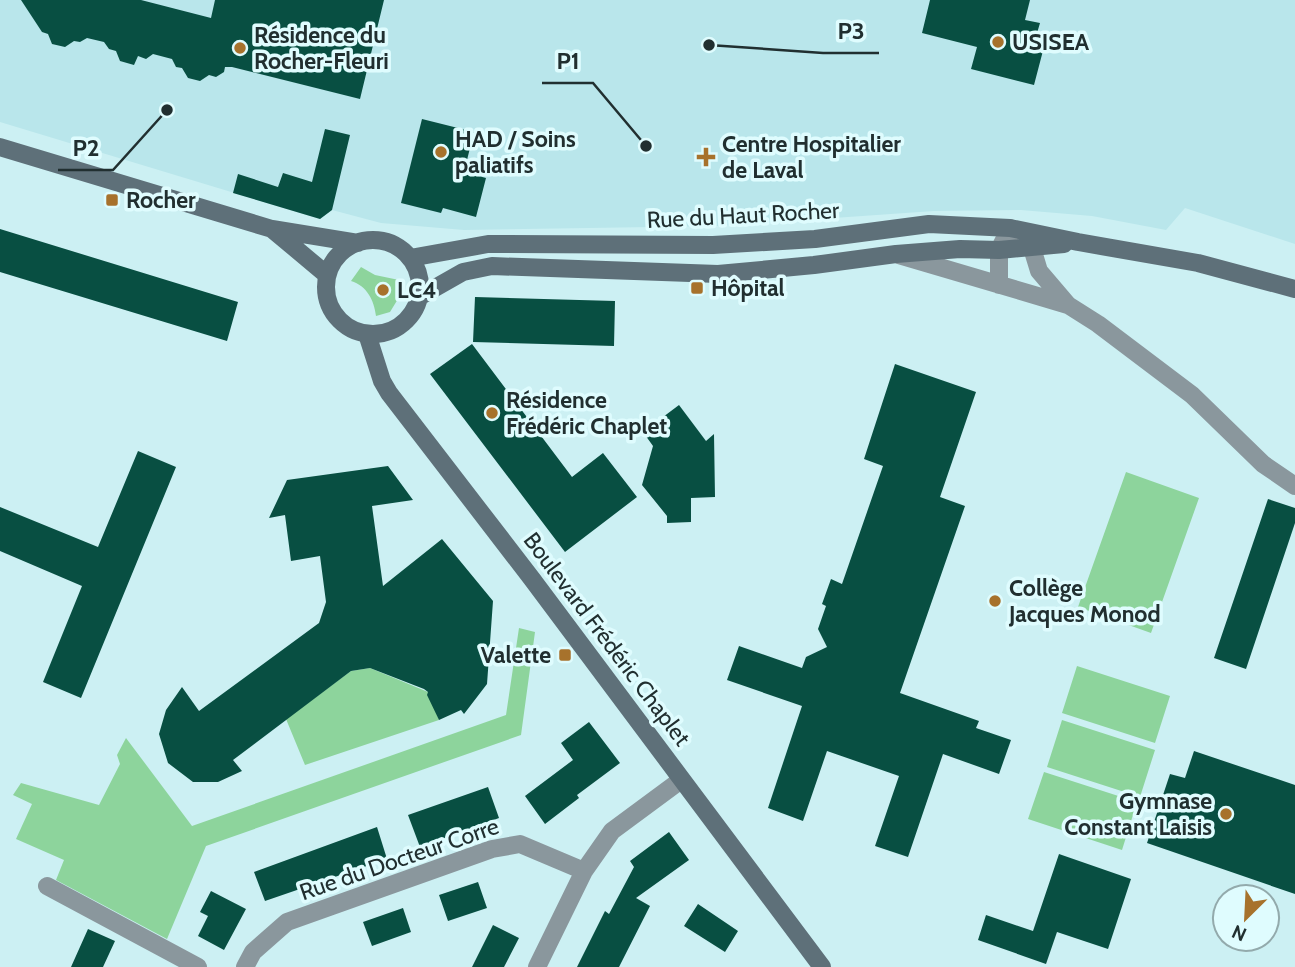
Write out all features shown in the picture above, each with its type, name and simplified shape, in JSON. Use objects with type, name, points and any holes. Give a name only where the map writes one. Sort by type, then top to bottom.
[{"type":"street","points":[[0,148],[272,229],[358,243]]},
{"type":"street","name":"Rue du Haut Rocher","points":[[410,258],[488,244],[713,245],[815,239],[929,224],[1010,228],[1198,263],[1295,289]]},
{"type":"street","points":[[999,285],[999,250],[1010,228],[1032,248],[1039,271],[1068,305]]},
{"type":"street","points":[[272,229],[327,275]]},
{"type":"street","points":[[368,240],[384,242],[398,248],[410,258],[420,283],[419,297],[414,310],[405,321],[394,329],[367,334],[355,331],[336,316],[329,303],[327,275],[341,252],[368,240]]},
{"type":"street","name":"Rue du Haut Rocher","points":[[419,297],[463,272],[492,267],[718,274],[896,254],[960,249],[1032,248],[1078,242]]},
{"type":"street","points":[[896,254],[1068,305],[1098,324],[1192,396],[1263,464],[1295,486]]},
{"type":"street","name":"Boulevard Frédéric Chaplet","points":[[367,334],[382,381],[390,393],[822,967]]},
{"type":"street","points":[[537,967],[584,871],[612,831],[681,780]]},
{"type":"street","name":"Rue du Docteur Corre","points":[[245,967],[253,952],[286,922],[492,849],[520,844],[584,871]]},
{"type":"street","points":[[47,886],[198,967]]},
{"type":"shaded area","name":"Centre Hospitalier de Laval","points":[[0,0],[1295,0],[1295,244],[1185,208],[1166,230],[1092,216],[1021,210],[934,211],[717,226],[464,230],[381,223],[332,210],[320,219],[0,122]]},
{"type":"green space","points":[[361,267],[375,275],[399,280],[401,294],[390,312],[376,316],[369,294],[351,281]]},
{"type":"green space","points":[[1126,472],[1199,498],[1151,633],[1078,607]]},
{"type":"green space","points":[[519,628],[535,632],[521,735],[206,846],[167,939],[56,880],[64,860],[16,839],[32,804],[13,795],[21,783],[99,805],[120,764],[117,755],[126,738],[192,826],[506,715]]},
{"type":"green space","points":[[1077,666],[1170,696],[1155,743],[1062,713]]},
{"type":"green space","points":[[370,668],[428,692],[439,720],[305,765],[286,719],[351,671]]},
{"type":"green space","points":[[1062,720],[1155,750],[1140,797],[1047,767]]},
{"type":"green space","points":[[1044,772],[1137,802],[1122,850],[1028,819]]},
{"type":"building","name":"Résidence du Rocher-Fleuri","points":[[21,0],[141,0],[211,18],[215,0],[384,0],[360,99],[232,67],[225,67],[224,72],[216,77],[209,75],[200,81],[188,78],[172,59],[153,54],[146,59],[138,56],[134,65],[120,61],[116,51],[109,49],[104,42],[87,38],[80,42],[74,41],[65,47],[52,44],[48,34],[42,32]]},
{"type":"building","name":"USISEA","points":[[930,0],[1030,0],[1025,20],[1040,23],[1035,40],[1045,43],[1034,85],[971,69],[977,47],[922,33]]},
{"type":"building","name":"HAD / Soins paliatifs","points":[[422,119],[474,132],[464,172],[486,178],[476,217],[443,208],[441,213],[401,203]]},
{"type":"building","points":[[325,129],[350,135],[332,210],[320,219],[233,193],[238,174],[278,187],[283,173],[312,182]]},
{"type":"building","points":[[0,229],[238,302],[227,341],[0,272]]},
{"type":"building","points":[[475,297],[615,301],[614,346],[473,342]]},
{"type":"building","name":"Résidence Frédéric Chaplet","points":[[472,344],[572,477],[603,453],[637,497],[565,552],[430,374]]},
{"type":"building","points":[[895,364],[976,392],[940,497],[965,506],[900,693],[979,721],[976,728],[1011,740],[999,774],[943,754],[908,857],[875,846],[899,776],[827,751],[803,821],[768,808],[802,706],[727,680],[739,646],[802,668],[806,657],[827,647],[818,629],[826,606],[822,604],[831,579],[842,584],[883,466],[864,459]]},
{"type":"building","points":[[679,405],[706,441],[714,434],[715,497],[691,498],[691,522],[667,523],[667,516],[642,485],[653,446],[643,432]]},
{"type":"building","points":[[138,451],[176,467],[81,698],[43,682],[82,586],[0,551],[0,507],[98,547]]},
{"type":"building","points":[[388,466],[413,500],[372,506],[383,586],[442,539],[493,601],[487,684],[464,714],[461,710],[439,720],[428,692],[424,689],[370,668],[351,671],[233,760],[242,771],[218,782],[193,782],[168,763],[159,734],[166,710],[182,687],[199,711],[319,623],[326,602],[320,556],[291,561],[285,515],[269,518],[287,480]]},
{"type":"building","points":[[1268,499],[1295,508],[1295,523],[1246,669],[1214,658]]},
{"type":"building","points":[[589,722],[620,763],[577,795],[579,798],[545,824],[525,796],[573,760],[561,743]]},
{"type":"building","name":"Gymnase Constant Laisis","points":[[1194,751],[1295,785],[1295,894],[1281,889],[1281,883],[1263,883],[1147,843],[1170,774],[1185,778]]},
{"type":"building","points":[[488,787],[499,818],[420,847],[408,815]]},
{"type":"building","points":[[377,827],[387,859],[265,901],[254,872]]},
{"type":"building","points":[[669,832],[689,860],[636,898],[650,906],[619,967],[577,967],[605,911],[609,914],[634,867],[630,861]]},
{"type":"building","points":[[1059,854],[1131,879],[1108,949],[1057,932],[1046,964],[978,940],[986,915],[1033,931]]},
{"type":"building","points":[[478,882],[487,908],[448,921],[439,895]]},
{"type":"building","points":[[211,891],[246,909],[224,950],[198,936],[208,916],[200,912]]},
{"type":"building","points":[[698,904],[738,931],[725,952],[684,926]]},
{"type":"building","points":[[403,908],[411,932],[372,946],[363,922]]},
{"type":"building","points":[[493,925],[519,938],[504,967],[472,967]]},
{"type":"building","points":[[88,929],[115,941],[103,967],[71,967]]},
{"type":"place","name":"USISEA","points":[[998,42]]},
{"type":"place","name":"P3","points":[[709,45]]},
{"type":"place","name":"Résidence du Rocher-Fleuri","points":[[240,48]]},
{"type":"place","name":"P2","points":[[167,110]]},
{"type":"place","name":"P1","points":[[646,146]]},
{"type":"place","name":"HAD / Soins paliatifs","points":[[441,152]]},
{"type":"place","name":"Centre Hospitalier de Laval","points":[[706,157]]},
{"type":"place","name":"Rocher","points":[[112,200]]},
{"type":"place","name":"Hôpital","points":[[697,288]]},
{"type":"place","name":"LC4","points":[[383,290]]},
{"type":"place","name":"Résidence Frédéric Chaplet","points":[[492,413]]},
{"type":"place","name":"Collège Jacques Monod","points":[[995,601]]},
{"type":"place","name":"Valette","points":[[565,655]]},
{"type":"place","name":"Gymnase Constant Laisis","points":[[1226,814]]}]
